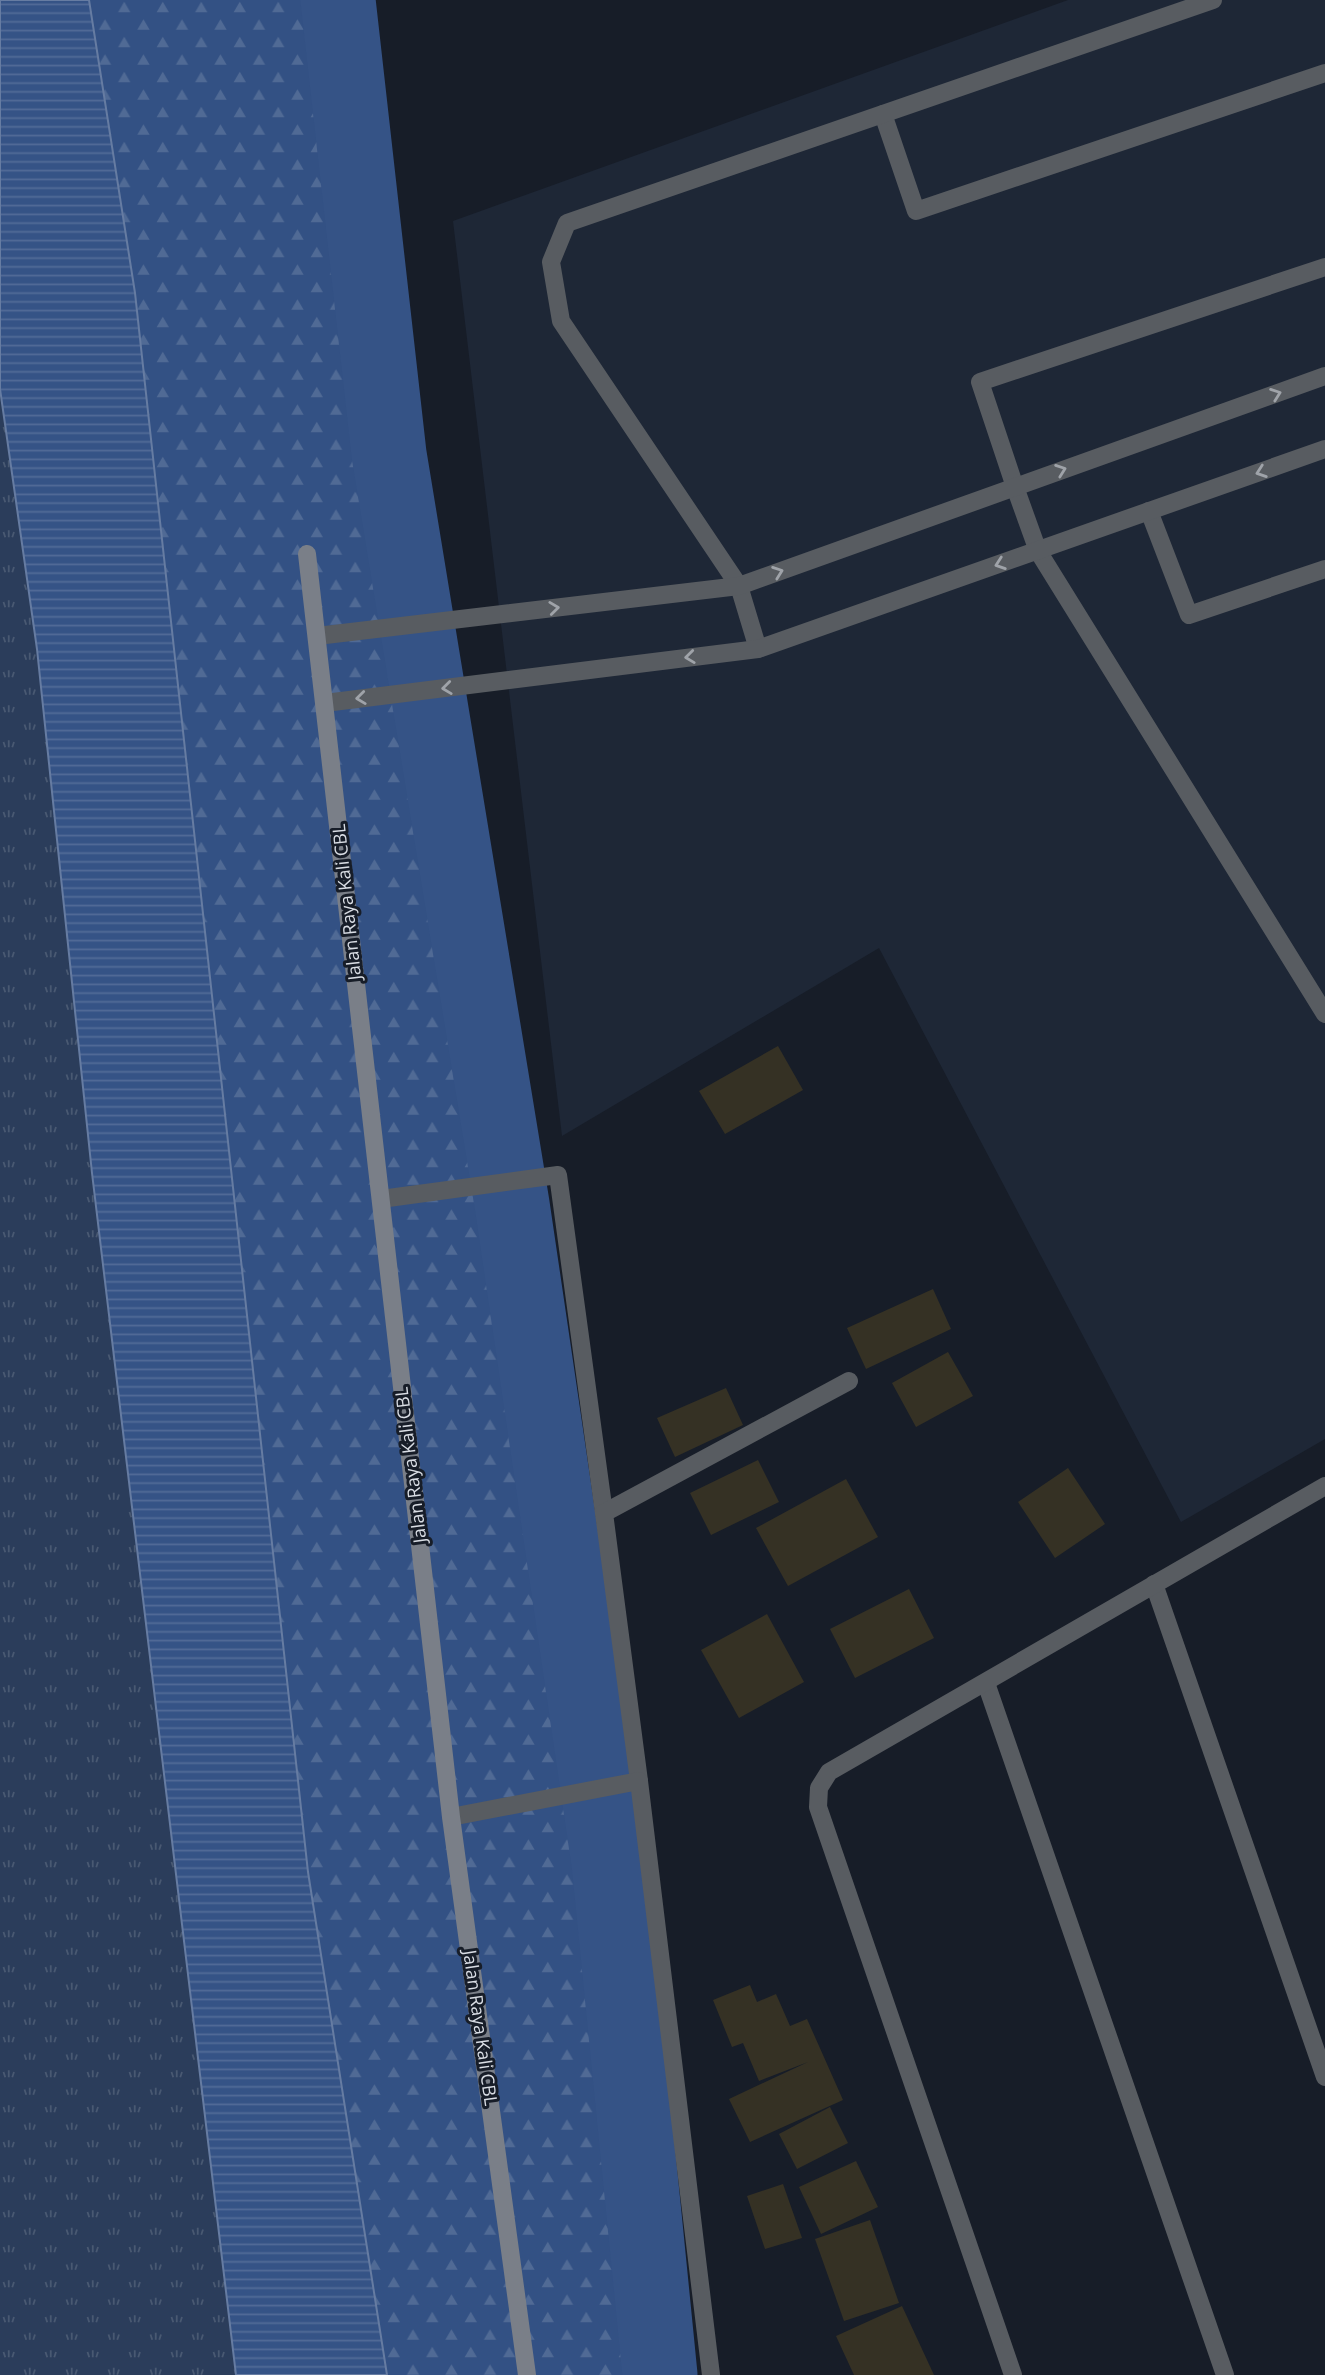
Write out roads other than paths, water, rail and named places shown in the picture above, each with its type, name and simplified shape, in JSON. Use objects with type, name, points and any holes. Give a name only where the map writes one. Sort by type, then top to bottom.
[{"type":"main road","name":"Jalan Raya Kali CBL","points":[[307,554],[451,1817],[527,2375]]},
{"type":"street","points":[[758,649],[739,586],[561,321],[551,262],[567,223],[1213,0]]},
{"type":"street","points":[[883,114],[916,211],[1325,73]]},
{"type":"street","points":[[1325,267],[980,382],[1038,551],[1325,1014]]},
{"type":"street","points":[[317,636],[739,586],[1325,376]]},
{"type":"street","points":[[324,703],[758,649],[1325,449]]},
{"type":"street","points":[[1149,511],[1189,615],[1325,569]]},
{"type":"street","points":[[380,1199],[558,1175],[604,1513],[630,1782],[711,2375]]},
{"type":"street","points":[[604,1513],[849,1381]]},
{"type":"street","points":[[1013,2375],[818,1807],[818,1788],[830,1772],[1325,1487]]},
{"type":"street","points":[[1154,1584],[1325,2077]]},
{"type":"street","points":[[986,1683],[1225,2375]]},
{"type":"street","points":[[451,1817],[630,1782]]},
{"type":"waterway","points":[[338,0],[389,454],[512,1204],[609,1863],[660,2375]]}]
